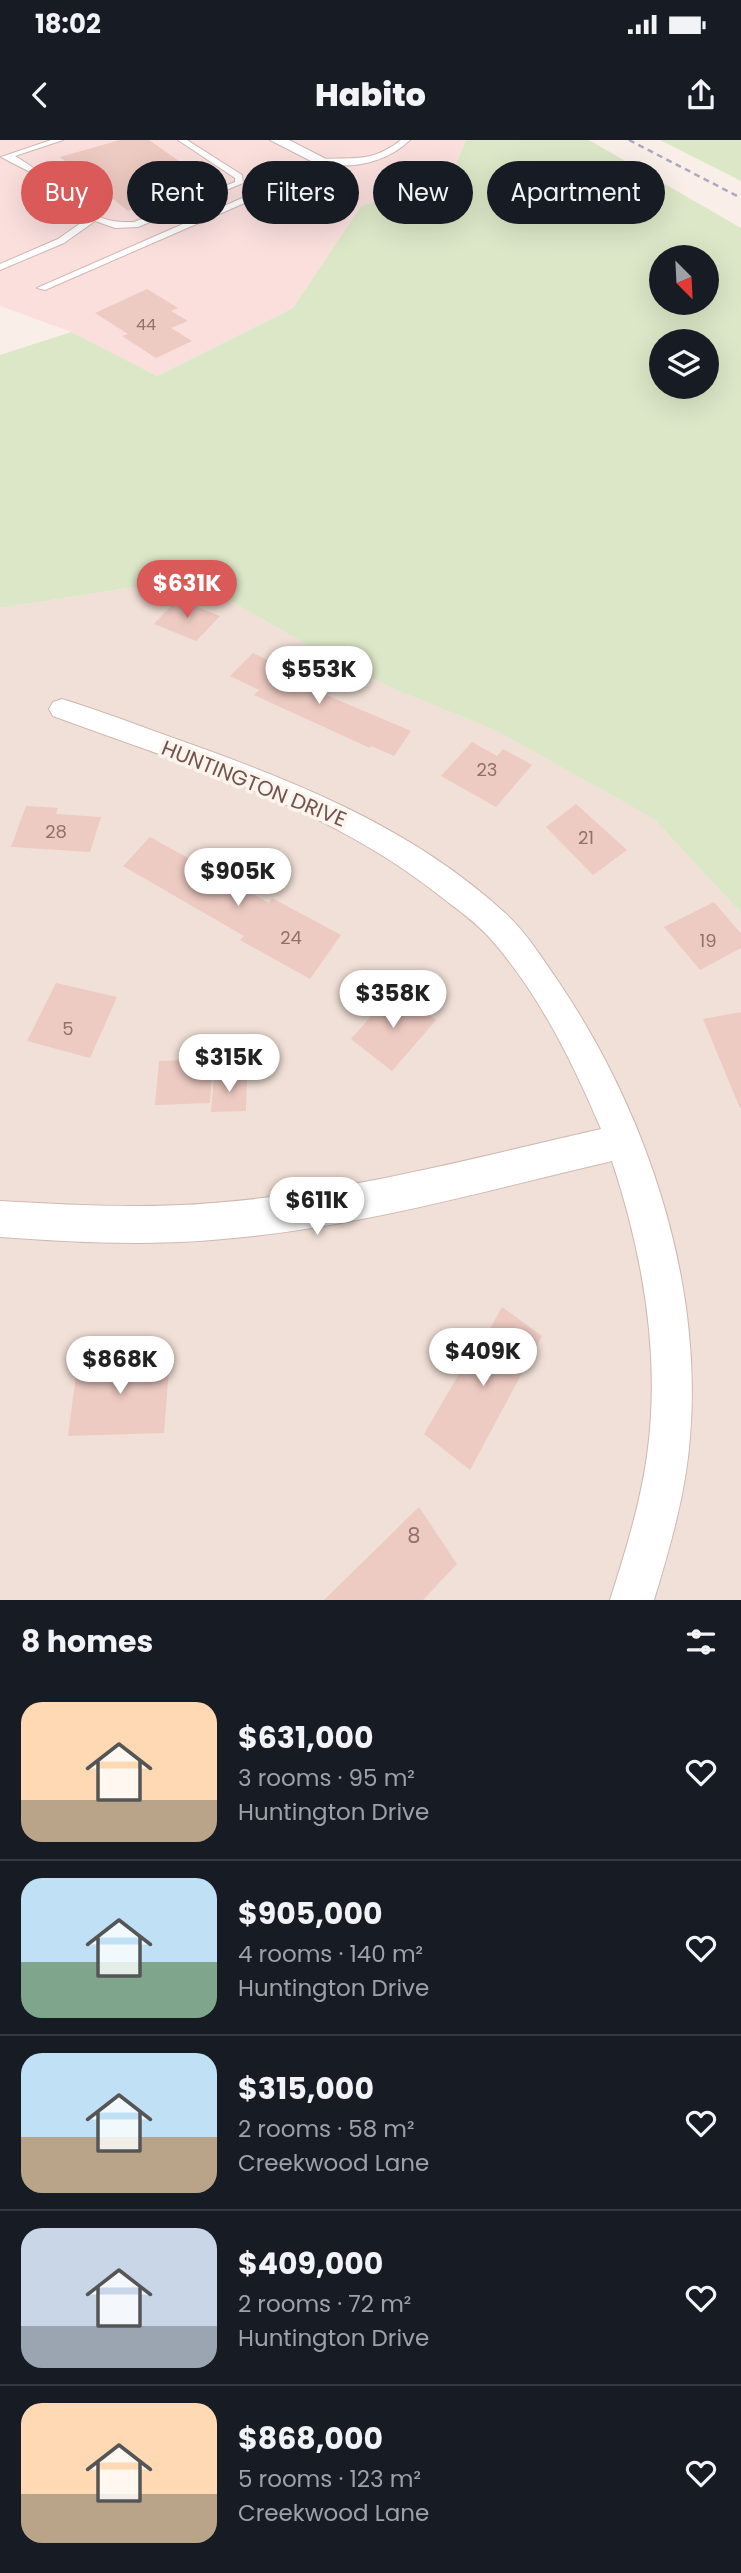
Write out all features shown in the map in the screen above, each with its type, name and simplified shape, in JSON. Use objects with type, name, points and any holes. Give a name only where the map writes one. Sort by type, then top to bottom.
[{"type":"street","points":[[276,140],[326,161]]},
{"type":"street","name":"HUNTINGTON DRIVE","points":[[62,709],[313,804],[376,836],[437,876],[495,924],[554,1000],[592,1064],[624,1141],[650,1231],[665,1309],[672,1388],[670,1437],[657,1520],[632,1600]]},
{"type":"street","points":[[0,1219],[95,1226],[214,1222],[331,1206],[624,1141]]},
{"type":"lane","points":[[5,158],[59,140]]},
{"type":"lane","points":[[112,224],[135,225],[239,183],[239,177],[182,140]]},
{"type":"lane","points":[[326,161],[374,159],[406,140]]},
{"type":"lane","points":[[42,288],[242,199]]},
{"type":"lane","points":[[0,267],[61,241],[85,224]]},
{"type":"shaded area","points":[[0,140],[466,140],[457,161],[373,161],[373,202],[359,209],[359,161],[242,161],[242,224],[349,224],[293,308],[157,376],[71,332],[0,306]]},
{"type":"shaded area","points":[[191,578],[309,646],[394,689],[495,730],[654,819],[741,913],[741,1600],[0,1600],[0,608]]},
{"type":"green space","points":[[466,140],[589,140],[625,161],[487,161],[487,224],[665,224],[665,184],[741,228],[741,913],[654,819],[495,730],[394,689],[309,646],[191,578],[0,608],[0,355],[71,332],[157,376],[293,308],[349,224],[359,224],[361,206],[373,202],[373,224],[473,224],[473,161],[457,161]]},
{"type":"green space","points":[[660,140],[741,140],[741,181]]},
{"type":"building","points":[[120,140],[149,140],[179,161],[127,161],[127,210],[113,199],[113,161],[65,161],[60,157]]},
{"type":"building","points":[[147,289],[178,308],[171,311],[188,321],[171,328],[192,341],[156,358],[122,336],[128,334],[95,313]]},
{"type":"building","points":[[178,599],[220,616],[196,641],[154,624]]},
{"type":"building","points":[[253,653],[304,677],[298,683],[411,731],[394,756],[371,746],[370,748],[254,695],[259,690],[230,676]]},
{"type":"building","points":[[472,742],[497,756],[503,749],[532,765],[496,807],[441,776]]},
{"type":"building","points":[[576,804],[627,850],[593,875],[546,827]]},
{"type":"building","points":[[26,806],[58,808],[56,814],[101,817],[90,852],[11,847]]},
{"type":"building","points":[[150,837],[269,903],[272,898],[341,935],[310,979],[240,940],[244,936],[123,866]]},
{"type":"building","points":[[714,902],[741,934],[741,948],[700,970],[664,927]]},
{"type":"building","points":[[56,983],[117,997],[90,1058],[27,1041]]},
{"type":"building","points":[[395,989],[436,1020],[392,1071],[351,1039]]},
{"type":"building","points":[[741,1012],[741,1108],[740,1108],[703,1019]]},
{"type":"building","points":[[213,1059],[210,1103],[155,1105],[159,1061]]},
{"type":"building","points":[[247,1076],[246,1111],[211,1112],[214,1077]]},
{"type":"building","points":[[502,1307],[542,1336],[470,1470],[424,1434],[485,1329],[488,1332]]},
{"type":"building","points":[[170,1356],[164,1433],[68,1436],[78,1359]]},
{"type":"building","points":[[419,1507],[457,1564],[423,1600],[324,1600]]},
{"type":"railway","points":[[629,140],[741,198]]}]
